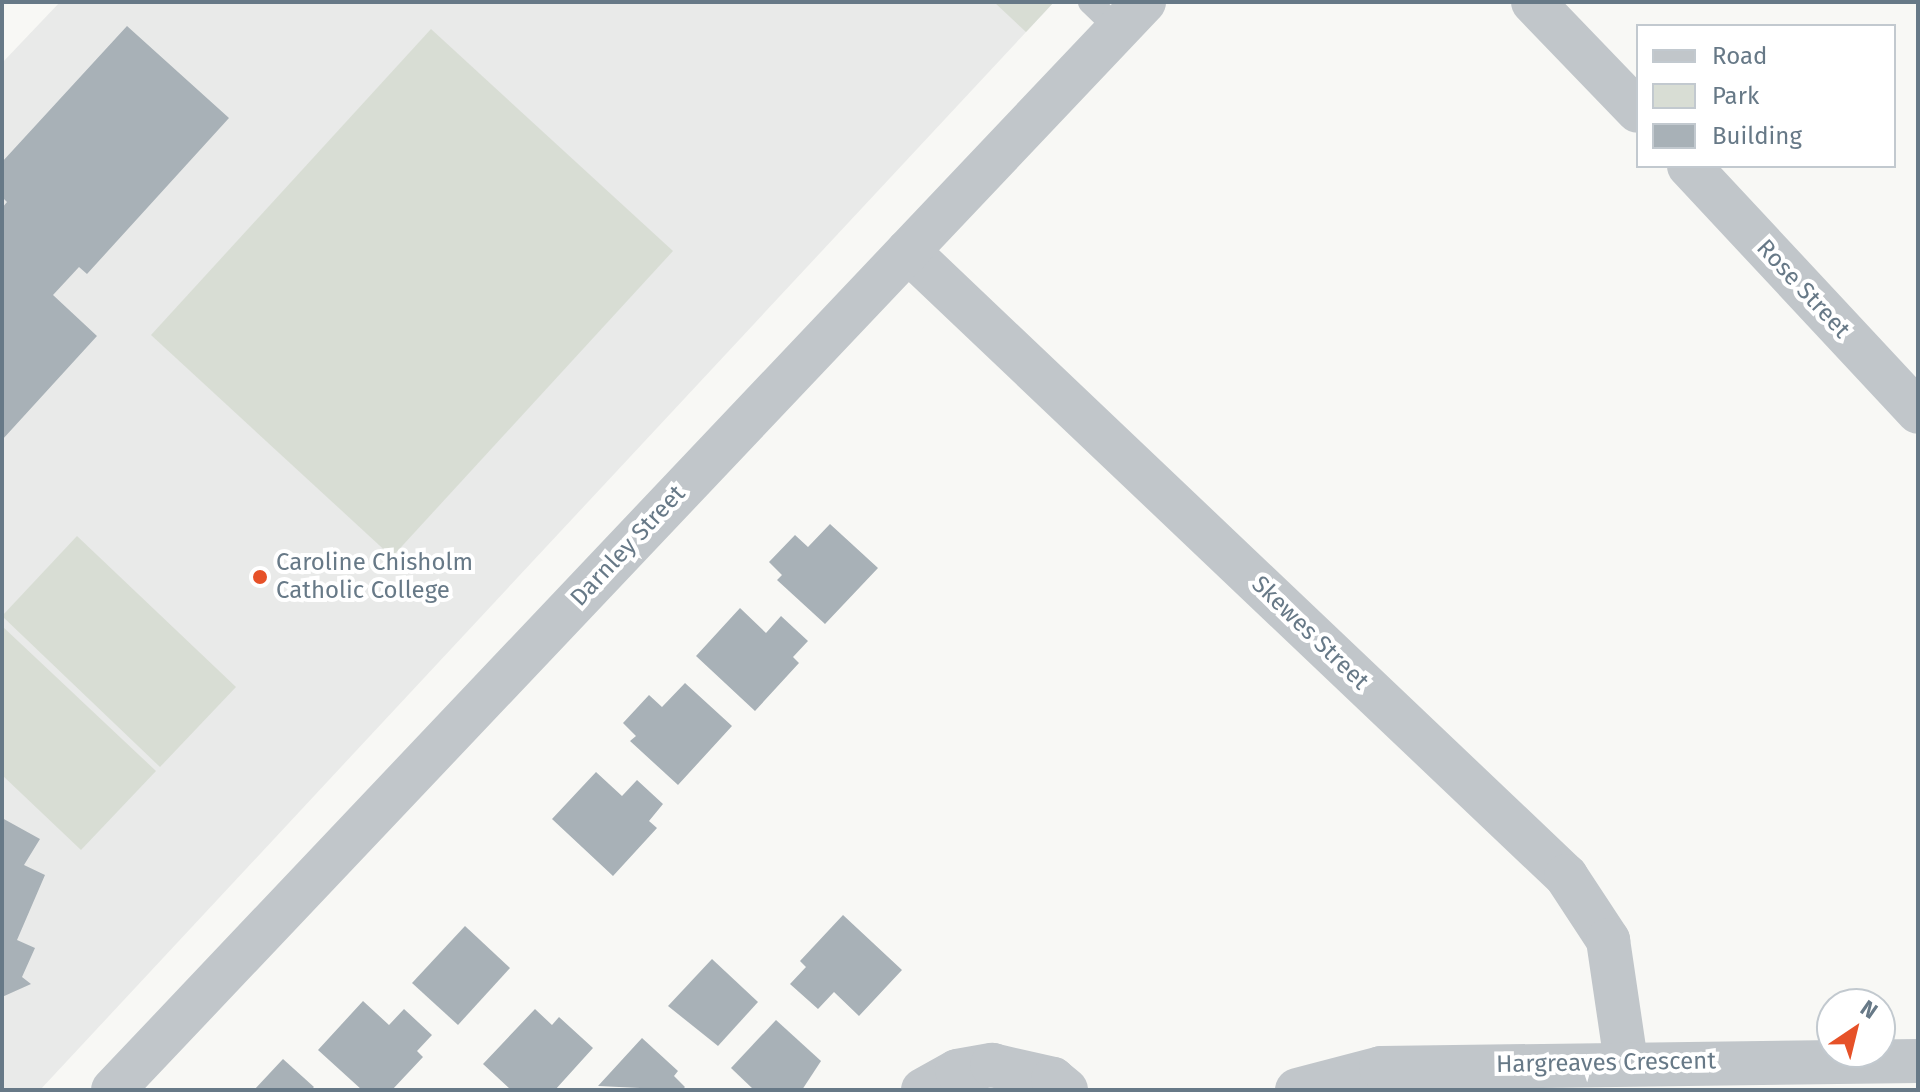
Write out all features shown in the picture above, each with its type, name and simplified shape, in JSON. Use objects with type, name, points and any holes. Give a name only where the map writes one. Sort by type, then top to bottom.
[{"type":"street","points":[[1533,2],[1636,109]]},
{"type":"street","name":"Darnley Street","points":[[113,1090],[908,251],[1117,11]]},
{"type":"street","name":"Rose Street","points":[[1691,168],[1918,412]]},
{"type":"street","name":"Skewes Street","points":[[908,251],[1566,876],[1608,940],[1635,1071]]},
{"type":"street","name":"Hargreaves Crescent","points":[[1297,1090],[1381,1068],[1635,1071],[1918,1061]]},
{"type":"street","points":[[923,1090],[957,1071],[992,1065],[1053,1079],[1066,1090]]},
{"type":"shaded area","name":"Caroline Chisholm Catholic College","points":[[60,2],[1054,2],[40,1090],[2,1090],[2,63]]},
{"type":"green space","points":[[994,2],[1054,2],[1026,32]]},
{"type":"green space","points":[[431,29],[673,251],[392,557],[151,335]]},
{"type":"green space","points":[[77,536],[236,687],[160,767],[2,616]]},
{"type":"green space","points":[[2,626],[156,771],[81,850],[2,775]]},
{"type":"building","points":[[127,26],[229,118],[87,274],[79,267],[53,295],[97,336],[2,440],[2,208],[7,202],[2,197],[2,162]]},
{"type":"building","points":[[830,524],[878,568],[825,624],[777,580],[782,575],[769,562],[795,535],[808,547]]},
{"type":"building","points":[[740,608],[766,633],[781,616],[808,641],[793,657],[799,663],[755,711],[696,656]]},
{"type":"building","points":[[685,683],[732,726],[678,785],[630,741],[636,736],[623,723],[649,695],[662,707]]},
{"type":"building","points":[[596,772],[622,796],[637,780],[663,804],[649,821],[657,828],[613,876],[552,819]]},
{"type":"building","points":[[2,818],[40,839],[24,865],[45,875],[17,940],[35,948],[22,977],[31,984],[2,997]]},
{"type":"building","points":[[843,915],[902,970],[859,1016],[834,992],[818,1009],[790,984],[806,967],[800,961]]},
{"type":"building","points":[[465,926],[510,968],[458,1025],[412,983]]},
{"type":"building","points":[[712,959],[758,1002],[718,1046],[668,1006]]},
{"type":"building","points":[[363,1001],[389,1025],[404,1009],[432,1035],[417,1051],[423,1057],[392,1090],[362,1090],[318,1050]]},
{"type":"building","points":[[535,1009],[552,1025],[559,1017],[593,1048],[555,1090],[511,1090],[483,1064]]},
{"type":"building","points":[[776,1020],[821,1061],[802,1090],[754,1090],[731,1068]]},
{"type":"building","points":[[642,1038],[678,1071],[674,1076],[685,1087],[682,1090],[598,1086]]},
{"type":"building","points":[[283,1059],[314,1087],[311,1090],[254,1090]]},
{"type":"place","name":"Caroline Chisholm Catholic College","points":[[260,577]]}]
